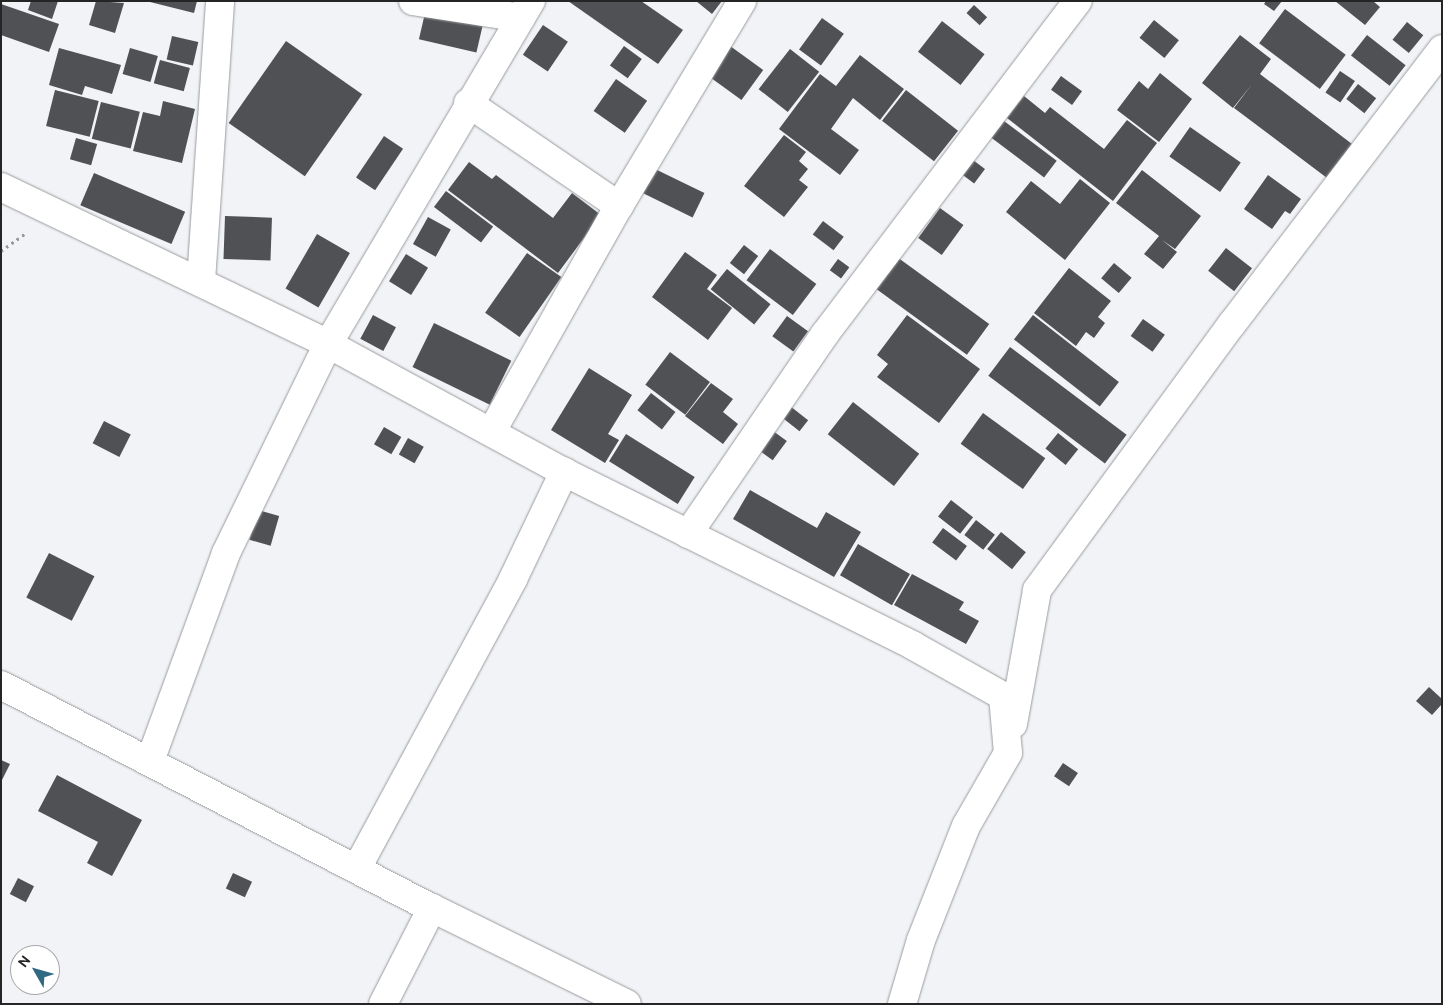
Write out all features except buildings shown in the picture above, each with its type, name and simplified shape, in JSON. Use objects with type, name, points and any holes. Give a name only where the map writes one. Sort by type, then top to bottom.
[{"type":"street","points":[[201,281],[220,1]]},
{"type":"street","points":[[150,761],[226,553],[328,344],[468,103],[526,10],[413,1]]},
{"type":"street","points":[[492,431],[619,206],[742,1]]},
{"type":"street","points":[[688,534],[825,334],[1078,1]]},
{"type":"street","points":[[902,1004],[921,940],[966,826],[1008,753],[1037,590],[1232,324],[1442,48]]},
{"type":"street","points":[[468,103],[619,206]]},
{"type":"street","points":[[1,187],[201,281],[328,344],[492,431],[564,472],[912,645],[1003,696],[1008,753]]},
{"type":"street","points":[[357,868],[513,580],[564,472]]},
{"type":"street","points":[[1,686],[150,761],[432,908],[627,1004]]},
{"type":"street","points":[[383,1004],[432,908]]}]
